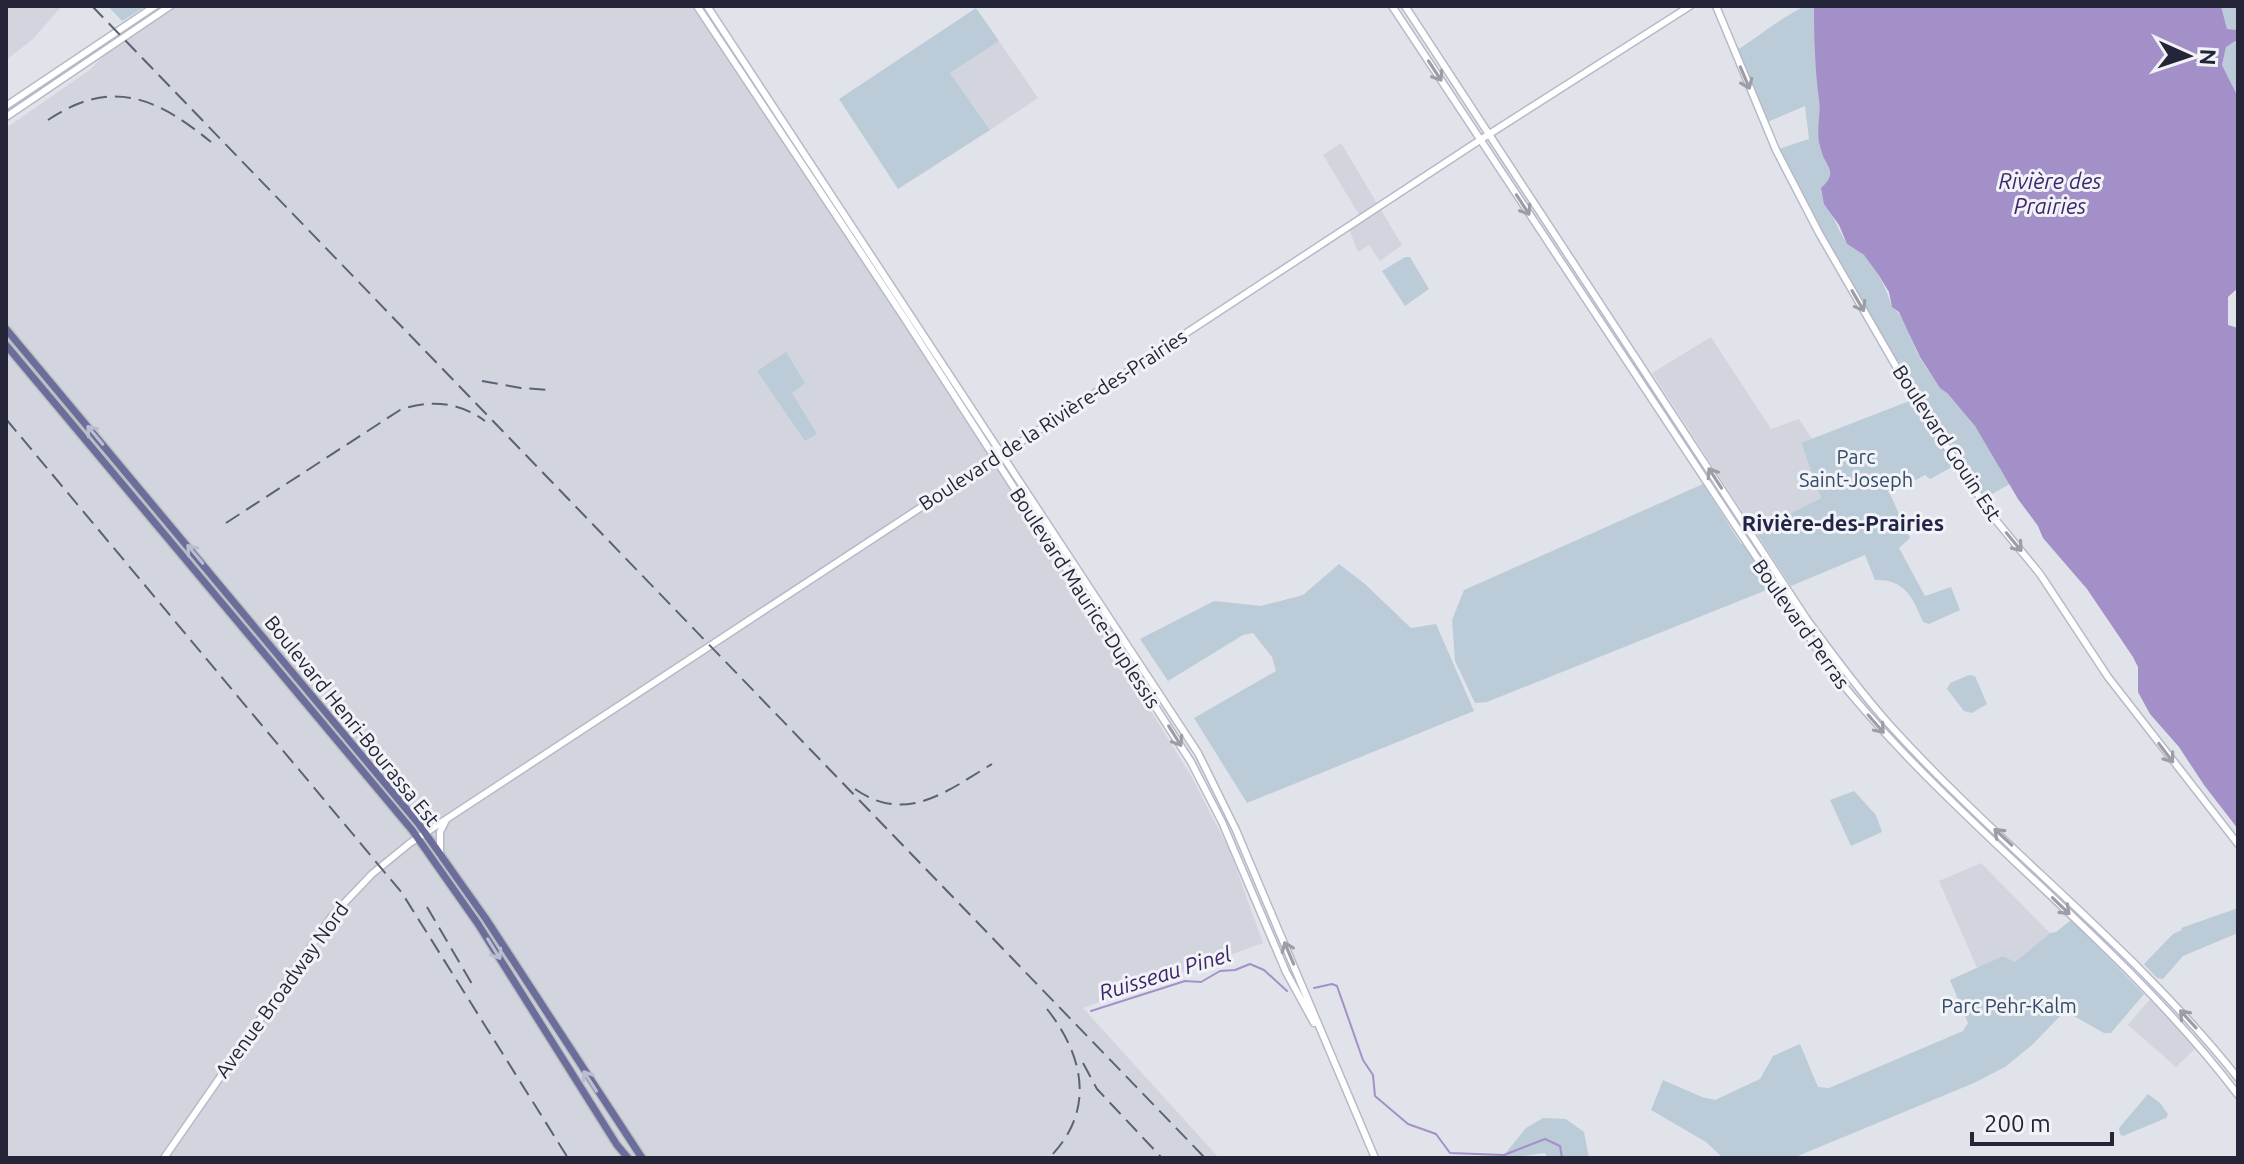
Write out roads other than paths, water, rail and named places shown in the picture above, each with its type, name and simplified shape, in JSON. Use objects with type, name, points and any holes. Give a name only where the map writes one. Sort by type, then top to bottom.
[{"type":"main road","name":"Boulevard Henri-Bourassa Est","points":[[6,329],[421,835],[626,1158]]},
{"type":"main road","name":"Boulevard Henri-Bourassa Est","points":[[6,345],[391,803],[440,855],[486,919],[632,1146],[644,1158]]},
{"type":"street","points":[[6,106],[155,6]]},
{"type":"street","points":[[6,117],[170,6]]},
{"type":"street","name":"Boulevard Maurice-Duplessis","points":[[697,6],[1207,770],[1232,820],[1375,1158]]},
{"type":"street","name":"Boulevard Maurice-Duplessis","points":[[707,6],[999,456],[1199,775],[1286,972],[1330,1050]]},
{"type":"street","name":"Boulevard Perras","points":[[1392,6],[1794,618],[1851,695],[1915,767],[2154,995],[2238,1095]]},
{"type":"street","name":"Boulevard Perras","points":[[1405,6],[1807,619],[1867,699],[1944,781],[2160,988],[2238,1078]]},
{"type":"street","name":"Boulevard de la Rivière-des-Prairies","points":[[421,835],[1480,140],[1690,6]]},
{"type":"street","name":"Boulevard Gouin Est","points":[[1716,6],[1776,150],[1819,233],[1912,394],[1990,513],[2040,574],[2104,671],[2238,844]]},
{"type":"street","points":[[1199,775],[1207,770]]},
{"type":"street","points":[[440,855],[440,832],[449,816]]},
{"type":"street","name":"Avenue Broadway Nord","points":[[164,1158],[332,916],[366,879],[421,835]]},
{"type":"water","name":"Rivière des Prairies","points":[[1814,6],[2221,6],[2227,29],[2238,30],[2238,41],[2226,47],[2222,65],[2238,97],[2238,288],[2228,297],[2228,325],[2238,328],[2238,829],[2179,747],[2150,714],[2138,692],[2138,667],[2133,657],[2087,589],[2043,538],[1975,426],[1940,388],[1920,357],[1899,312],[1892,307],[1889,292],[1878,274],[1864,255],[1847,244],[1839,225],[1824,204],[1821,188],[1829,178],[1830,170],[1818,138]]},
{"type":"waterway","name":"Ruisseau Pinel","points":[[1091,1011],[1185,981],[1201,982],[1220,971],[1235,970],[1250,964],[1264,970],[1287,991]]},
{"type":"waterway","name":"Ruisseau Pinel","points":[[1314,988],[1332,984],[1337,986],[1363,1060],[1373,1075],[1375,1096],[1408,1124],[1436,1134],[1450,1153],[1504,1155],[1545,1139],[1560,1146],[1562,1158]]},
{"type":"railway","points":[[92,6],[1205,1158]]},
{"type":"railway","points":[[48,120],[93,99],[113,96],[133,98],[172,114],[211,142]]},
{"type":"railway","points":[[482,381],[550,390]]},
{"type":"railway","points":[[226,523],[400,410],[422,404],[444,404],[465,410],[485,421]]},
{"type":"railway","points":[[6,419],[402,893],[568,1158]]},
{"type":"railway","points":[[855,789],[874,799],[892,804],[909,804],[942,793],[992,764]]},
{"type":"railway","points":[[427,907],[475,989]]},
{"type":"railway","points":[[1047,1009],[1070,1046],[1080,1084],[1074,1122],[1049,1158]]},
{"type":"railway","points":[[1083,1063],[1097,1089],[1162,1158]]},
{"type":"district","name":"Rivière-des-Prairies","points":[[1843,523]]},
{"type":"park label","name":"Parc Saint-Joseph","points":[[1856,468]]},
{"type":"park label","name":"Parc Pehr-Kalm","points":[[2009,1006]]}]
